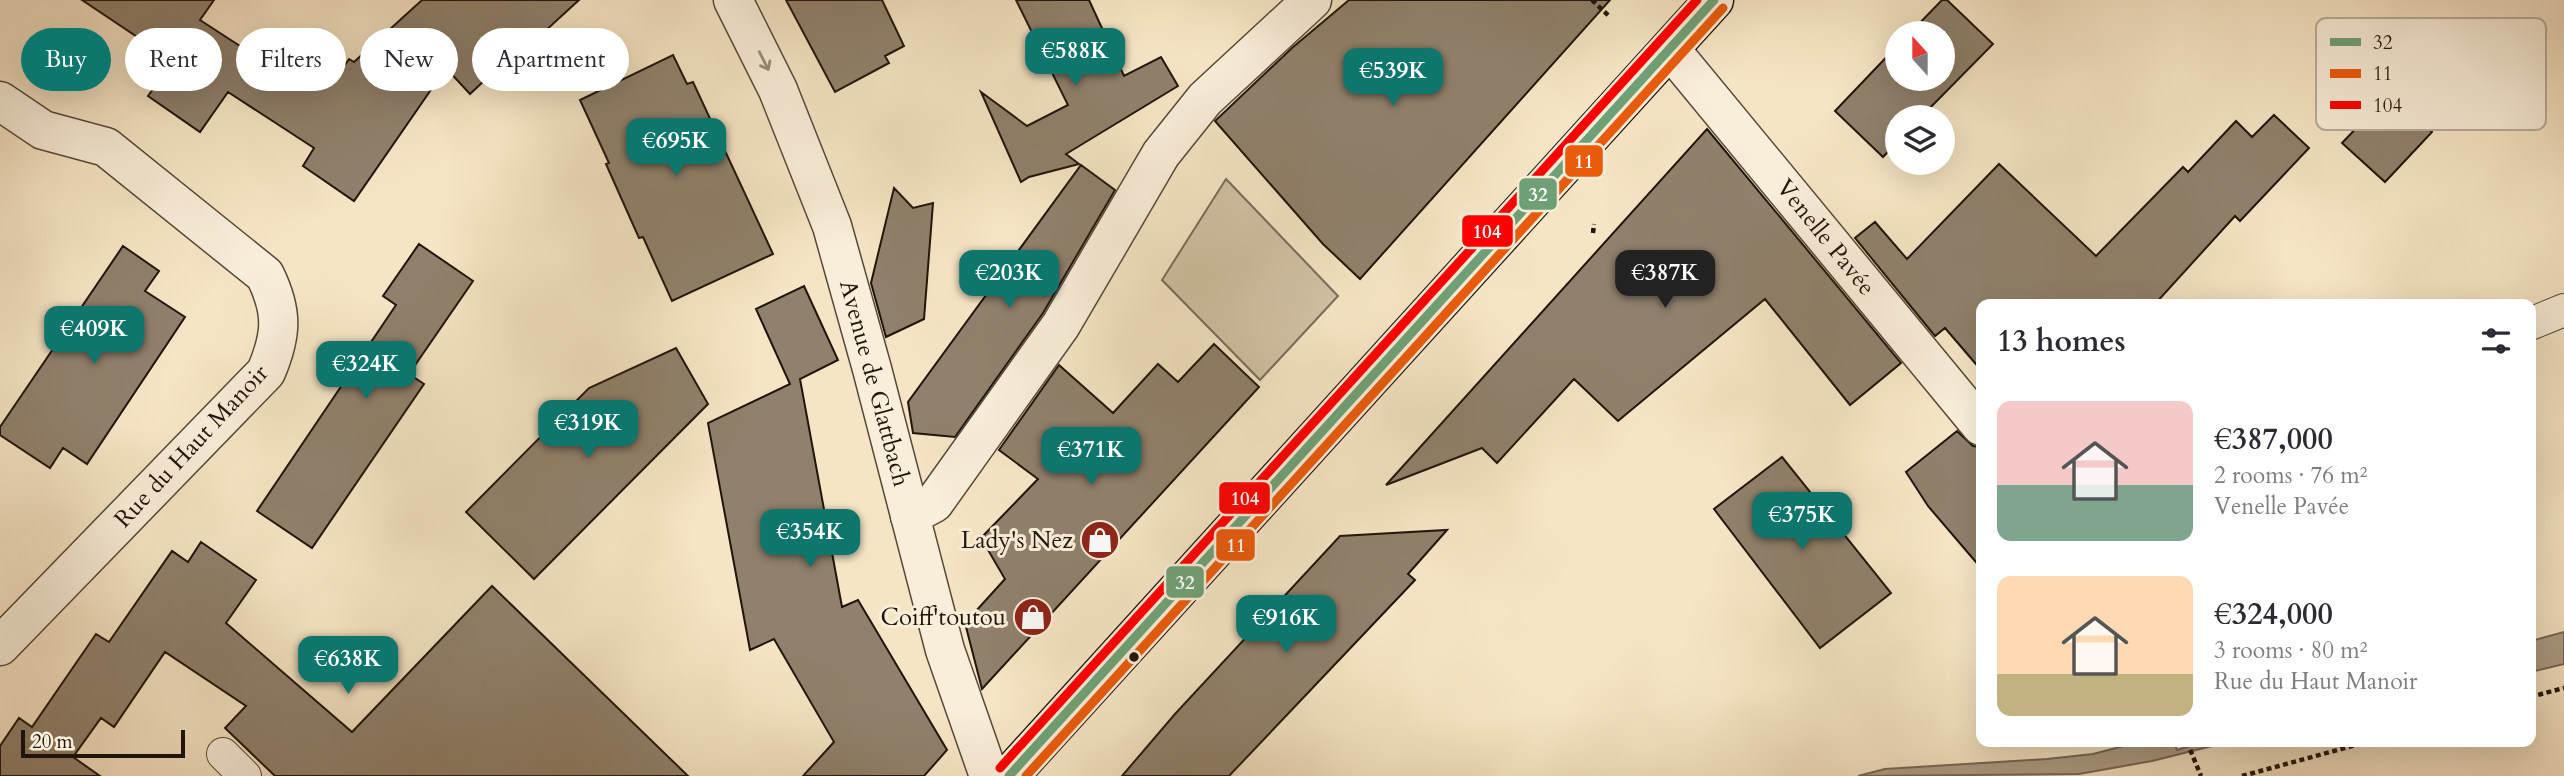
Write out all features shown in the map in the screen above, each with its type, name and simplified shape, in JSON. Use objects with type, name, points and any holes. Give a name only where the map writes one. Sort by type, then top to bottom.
[{"type":"street","name":"Avenue de Glattbach","points":[[733,0],[778,90],[824,200],[875,379],[945,650],[989,776]]},
{"type":"street","points":[[909,516],[934,503],[1061,325],[1161,154],[1205,99],[1312,0]]},
{"type":"street","points":[[1009,776],[1714,0]]},
{"type":"street","name":"Venelle Pavée","points":[[1670,49],[1976,420]]},
{"type":"street","name":"Rue du Haut Manoir","points":[[0,101],[43,130],[107,146],[265,275],[275,296],[280,324],[276,348],[266,372],[0,646]]},
{"type":"lane","points":[[2536,322],[2564,310]]},
{"type":"path","points":[[1592,0],[1611,18]]},
{"type":"path","points":[[1593,233],[1594,223]]},
{"type":"path","points":[[2536,695],[2564,688]]},
{"type":"path","points":[[2189,747],[2202,776]]},
{"type":"path","points":[[2242,776],[2349,747]]},
{"type":"shaded area","points":[[1226,179],[1338,296],[1260,380],[1162,280]]},
{"type":"shaded area","points":[[2564,632],[2564,664],[2536,671],[2536,640]]},
{"type":"shaded area","points":[[2120,747],[2176,747],[2177,750],[2208,747],[2152,761],[2079,774],[1858,776],[1885,769],[2093,754]]},
{"type":"building","points":[[82,0],[214,0],[200,20],[212,28],[125,29]]},
{"type":"building","points":[[422,0],[579,0],[548,28],[472,28],[473,91],[470,94],[458,81],[458,28],[391,28]]},
{"type":"building","points":[[786,0],[882,0],[904,46],[885,56],[889,63],[835,92]]},
{"type":"building","points":[[1016,0],[1089,0],[1124,76],[1161,57],[1178,86],[1066,154],[1079,164],[1029,177],[1021,182],[981,92],[1027,126],[1068,105]]},
{"type":"building","points":[[1349,0],[1610,0],[1360,279],[1323,244],[1215,121],[1292,48]]},
{"type":"building","points":[[1942,0],[1947,0],[1993,44],[1955,83],[1955,21],[1922,21]]},
{"type":"building","points":[[222,34],[236,43],[236,91],[346,91],[346,63],[349,59],[354,62],[360,57],[360,91],[430,91],[354,201],[303,166],[314,148],[228,92],[200,132],[148,96],[152,91],[222,91]]},
{"type":"building","points":[[673,55],[687,84],[693,82],[773,254],[672,301],[643,237],[639,238],[580,100],[599,91],[629,91],[629,76]]},
{"type":"building","points":[[1885,59],[1885,91],[1947,91],[1933,105],[1885,105],[1883,157],[1835,111]]},
{"type":"building","points":[[2274,115],[2309,148],[2240,221],[2235,216],[2160,299],[1976,299],[1976,364],[1945,328],[1935,336],[1855,238],[1875,222],[1907,259],[1999,164],[2096,256],[2183,167],[2188,172],[2236,121],[2252,137]]},
{"type":"building","points":[[1707,129],[1901,363],[1850,405],[1765,299],[1618,421],[1574,379],[1497,463],[1482,448],[1386,485]]},
{"type":"building","points":[[2354,130],[2432,132],[2385,182],[2342,143]]},
{"type":"building","points":[[1081,165],[1115,190],[1043,313],[955,437],[913,433],[908,402]]},
{"type":"building","points":[[894,188],[913,208],[933,203],[924,319],[886,337],[871,283]]},
{"type":"building","points":[[419,244],[473,281],[409,374],[424,384],[312,548],[257,511],[396,305],[383,296]]},
{"type":"building","points":[[123,246],[159,271],[145,291],[185,317],[87,464],[63,448],[50,468],[0,435],[0,427]]},
{"type":"building","points":[[804,286],[838,360],[800,379],[842,607],[858,600],[947,750],[924,776],[803,776],[834,742],[774,639],[750,650],[708,423],[790,384],[756,309]]},
{"type":"building","points":[[1214,344],[1259,387],[982,689],[965,623],[1005,579],[981,538],[1038,479],[999,450],[1059,365],[1113,413],[1158,364],[1178,382]]},
{"type":"building","points":[[676,348],[708,404],[534,579],[466,512],[589,388]]},
{"type":"building","points":[[1957,431],[1976,446],[1976,562],[1928,506],[1906,472]]},
{"type":"building","points":[[1782,457],[1891,593],[1820,648],[1714,509]]},
{"type":"building","points":[[1447,530],[1408,574],[1415,580],[1229,776],[1122,776],[1175,714],[1340,536]]},
{"type":"building","points":[[201,542],[256,580],[226,623],[352,732],[492,586],[688,776],[275,776],[225,728],[246,706],[165,652],[114,727],[101,718],[73,757],[100,776],[0,776],[0,746],[19,718],[32,727],[96,634],[109,642],[172,551],[188,562]]},
{"type":"transit line","name":"104","points":[[1000,768],[1697,0]]},
{"type":"transit line","name":"32","points":[[1009,776],[1714,0]]},
{"type":"transit line","name":"11","points":[[1026,776],[1723,8]]},
{"type":"place","name":"Lady's Nez","points":[[1100,540]]},
{"type":"place","name":"Coiff'toutou","points":[[1033,617]]}]
